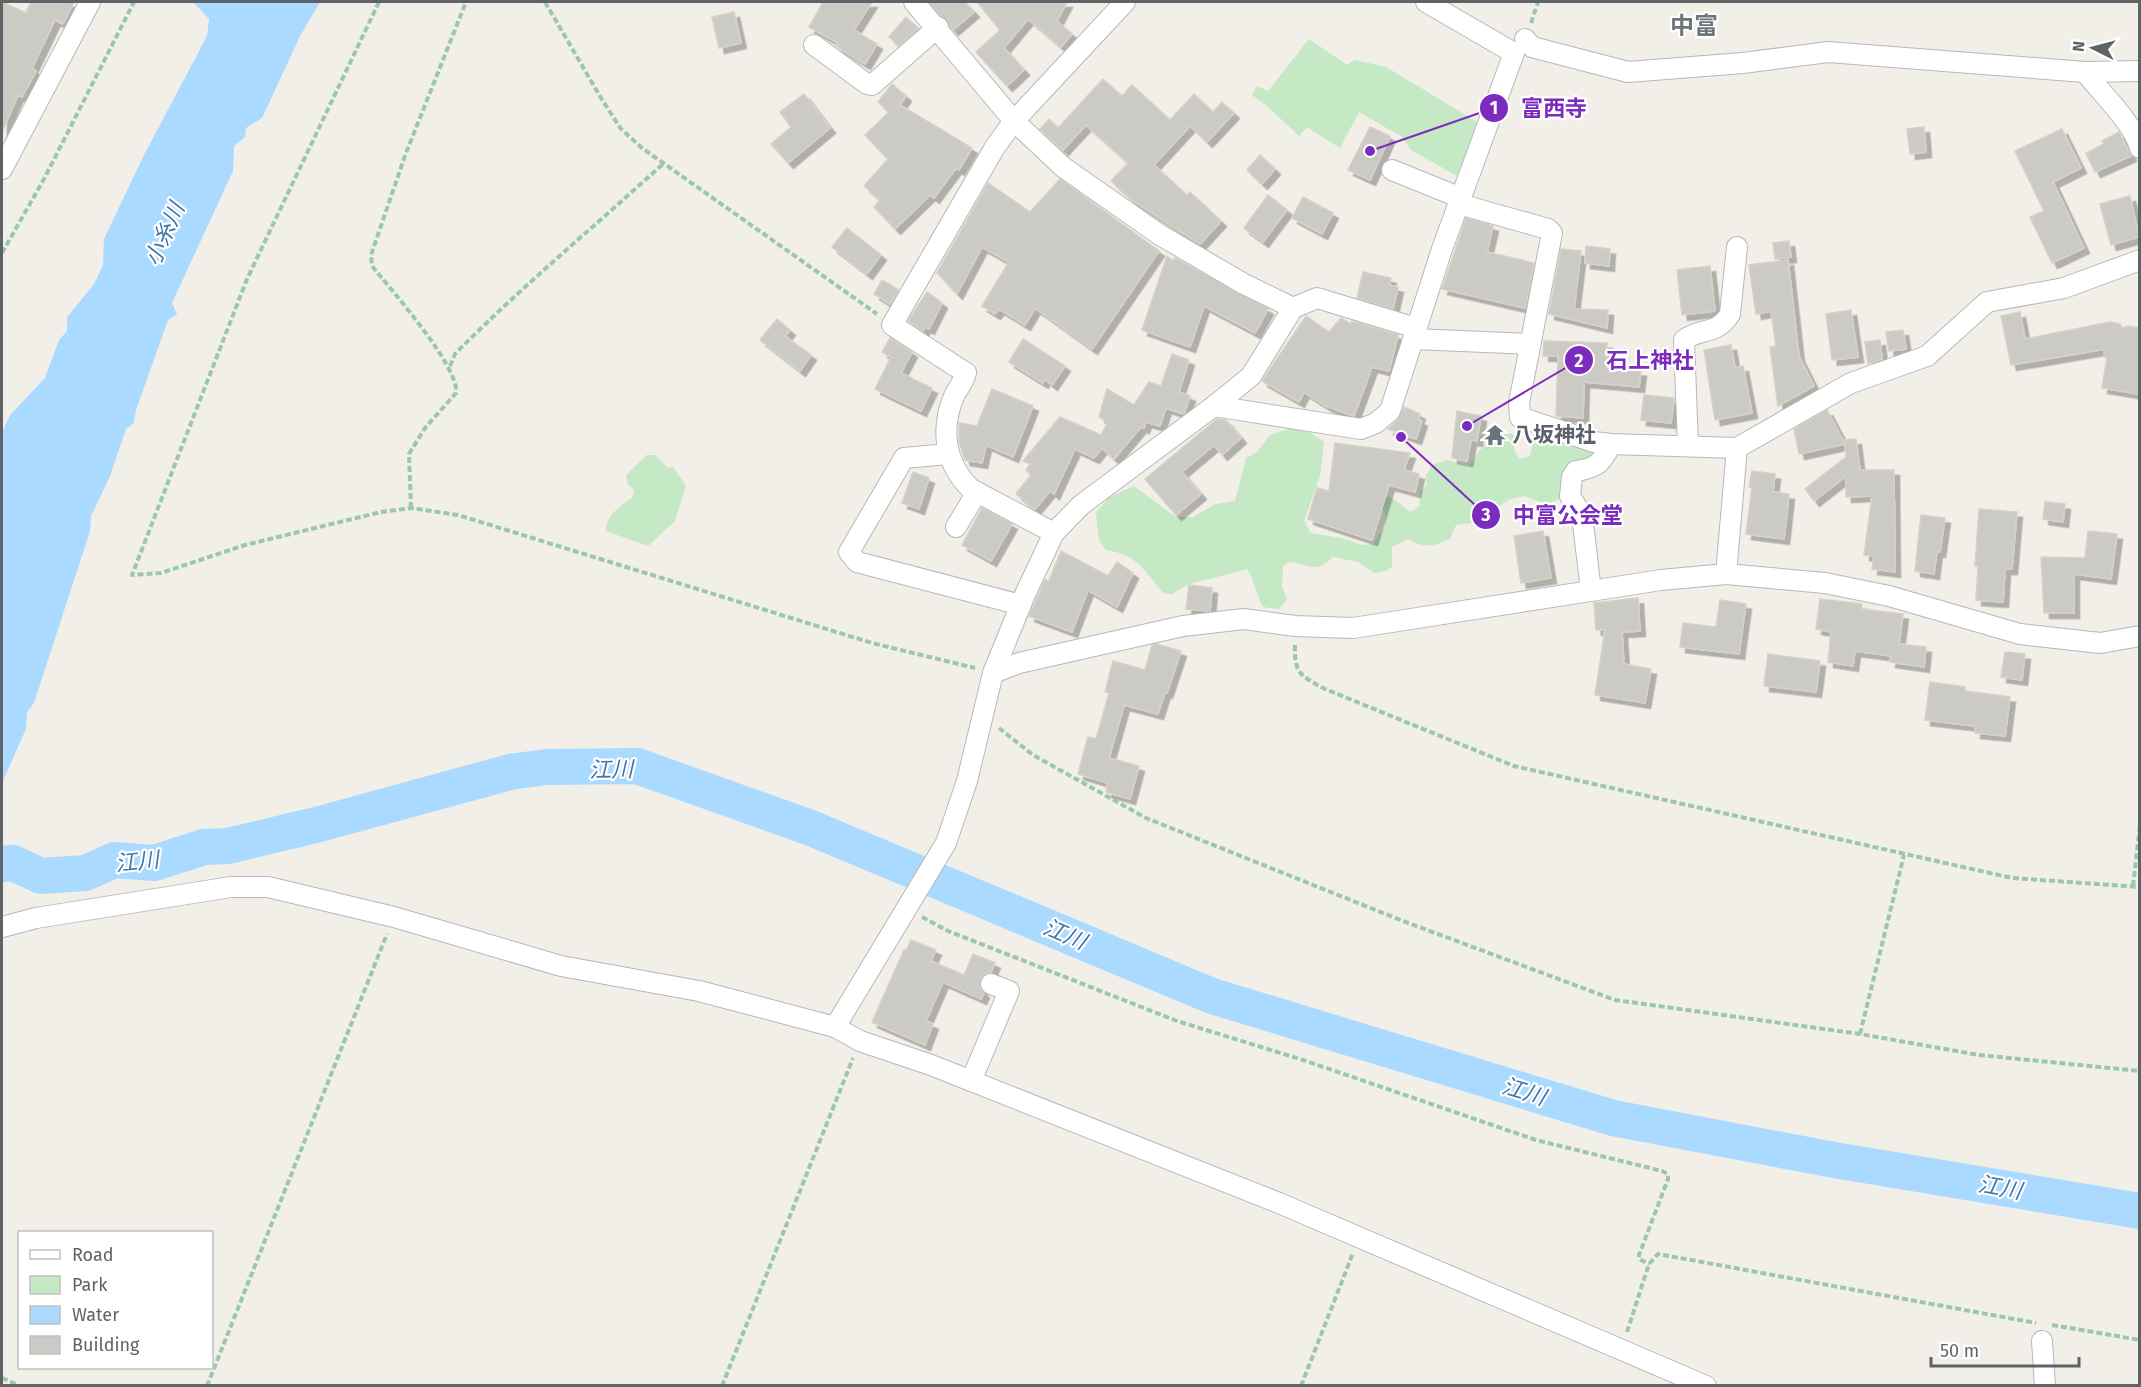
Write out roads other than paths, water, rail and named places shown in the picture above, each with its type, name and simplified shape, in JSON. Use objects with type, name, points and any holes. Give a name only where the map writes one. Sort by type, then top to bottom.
[{"type":"street","points":[[2,169],[90,2]]},
{"type":"street","points":[[914,2],[938,27],[1014,121],[1063,166],[1160,234],[1244,284],[1293,308]]},
{"type":"street","points":[[1054,533],[977,492],[963,481],[948,454],[946,437],[950,407],[966,373],[892,325],[995,147],[1014,121],[1125,2]]},
{"type":"street","points":[[1426,2],[1519,46],[1532,47],[1628,72],[1828,52],[2085,72],[2139,71]]},
{"type":"street","points":[[814,45],[867,84],[872,84],[938,27]]},
{"type":"street","points":[[1214,406],[1360,429],[1376,423],[1390,411],[1414,333],[1460,201],[1519,46]]},
{"type":"street","points":[[2085,72],[2127,124],[2138,140],[2139,148]]},
{"type":"street","points":[[1392,170],[1460,201],[1548,229],[1552,233],[1519,403],[1520,417],[1594,442],[1737,448],[1851,383],[1927,356],[1987,302],[2064,288],[2139,260]]},
{"type":"street","points":[[1688,446],[1684,340],[1725,323],[1730,314],[1737,247]]},
{"type":"street","points":[[835,1028],[946,843],[967,781],[993,673],[1054,533],[1081,505],[1251,376],[1293,308],[1317,298],[1414,333],[1530,344]]},
{"type":"street","points":[[1591,591],[1582,514],[1570,496],[1572,477],[1576,471],[1594,469],[1600,465],[1611,444]]},
{"type":"street","points":[[1726,574],[1737,448]]},
{"type":"street","points":[[948,454],[904,458],[849,552],[857,562],[1021,605]]},
{"type":"street","points":[[956,527],[977,492]]},
{"type":"street","points":[[993,673],[1019,663],[1183,626],[1244,619],[1295,626],[1353,628],[1661,580],[1726,574],[1825,583],[1889,596],[2020,634],[2100,643],[2139,636]]},
{"type":"street","points":[[2,927],[36,918],[231,887],[268,887],[394,917],[561,966],[699,991],[835,1028],[860,1041],[971,1081],[1279,1203],[1706,1386]]},
{"type":"street","points":[[971,1081],[1009,991],[991,984]]},
{"type":"street","points":[[2044,1330],[2045,1386]]},
{"type":"water","name":"小糸川","points":[[193,2],[320,2],[300,36],[262,118],[246,128],[245,137],[234,146],[233,171],[172,303],[177,314],[168,320],[136,410],[134,423],[126,429],[110,476],[91,516],[90,531],[34,703],[27,712],[26,729],[2,783],[2,433],[10,415],[45,378],[59,340],[67,331],[67,317],[94,284],[103,265],[104,239],[144,155],[207,36],[209,19]]},
{"type":"waterway","name":"江川","points":[[2,864],[13,863],[41,876],[86,873],[114,860],[154,863],[204,847],[228,846],[316,825],[510,772],[547,767],[637,766],[811,828],[1212,996],[1613,1118],[1834,1160],[2140,1211]]},
{"type":"place","name":"富西寺","points":[[1370,151]]},
{"type":"place","name":"石上神社","points":[[1467,426]]},
{"type":"place","name":"八坂神社","points":[[1495,435]]},
{"type":"place","name":"中富公会堂","points":[[1401,437]]},
{"type":"district","name":"中富","points":[[1694,26]]}]
